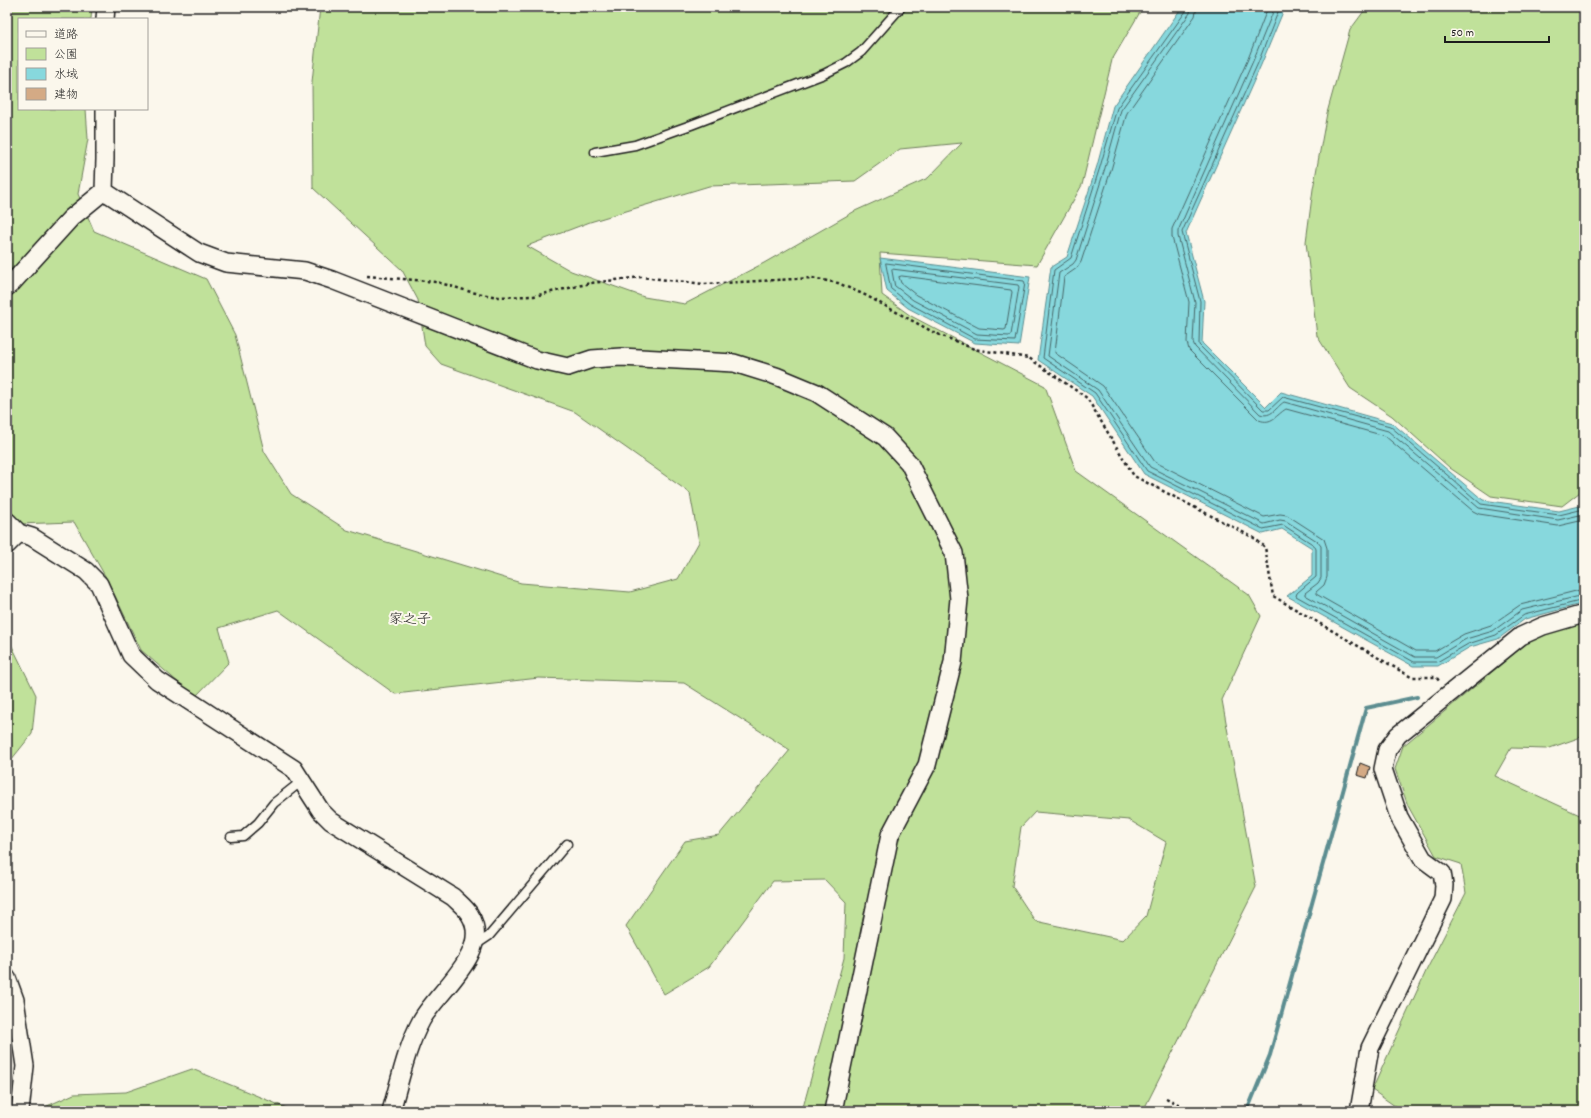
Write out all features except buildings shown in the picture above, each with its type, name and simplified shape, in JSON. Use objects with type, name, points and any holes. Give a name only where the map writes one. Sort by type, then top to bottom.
[{"type":"street","points":[[105,18],[106,7]]},
{"type":"street","points":[[7,287],[71,218],[104,191],[106,159],[105,110]]},
{"type":"street","points":[[104,191],[199,253],[226,262],[305,271],[332,280],[537,360],[568,367],[592,359],[621,357],[734,363],[776,376],[817,393],[886,437],[909,463],[954,553],[959,599],[953,662],[927,765],[890,835],[833,1111]]},
{"type":"street","points":[[7,521],[13,539],[32,537],[86,571],[99,584],[132,655],[157,680],[294,769],[303,780],[321,811],[331,821],[453,897],[471,916],[475,930],[474,946],[468,960],[420,1022],[406,1057],[391,1111]]},
{"type":"street","points":[[1359,1111],[1370,1048],[1443,899],[1444,884],[1442,873],[1423,859],[1399,818],[1383,769],[1387,750],[1398,735],[1451,694],[1521,636],[1543,626],[1584,614]]},
{"type":"street","points":[[7,978],[15,1000],[25,1066],[20,1111]]},
{"type":"lane","points":[[595,152],[635,145],[824,74],[846,63],[861,52],[901,7]]},
{"type":"lane","points":[[231,836],[243,836],[258,823],[274,803],[303,780]]},
{"type":"lane","points":[[474,946],[489,936],[567,844]]},
{"type":"path","points":[[359,276],[437,282],[471,292],[498,297],[534,296],[592,283],[641,277],[704,284],[812,278],[838,283],[867,296],[933,332],[974,349],[1029,358],[1087,398],[1134,476],[1254,538],[1266,547],[1273,596],[1411,677],[1436,677],[1451,694]]},
{"type":"path","points":[[1166,1098],[1192,1111]]},
{"type":"green space","points":[[7,7],[92,7],[91,18],[18,18],[18,110],[86,110],[88,139],[78,194],[94,231],[206,279],[235,335],[264,451],[291,494],[347,530],[521,583],[630,592],[678,579],[699,542],[690,493],[575,412],[441,364],[425,346],[418,300],[402,270],[313,188],[312,82],[320,7],[1143,7],[1112,60],[1082,185],[1037,265],[880,253],[882,295],[911,316],[1045,386],[1076,471],[1249,595],[1261,616],[1222,700],[1256,887],[1143,1111],[802,1111],[844,958],[846,902],[825,880],[773,881],[709,967],[664,994],[626,926],[685,841],[719,835],[790,750],[684,683],[539,678],[395,694],[278,610],[219,628],[229,662],[195,697],[141,650],[108,581],[74,522],[17,524],[7,526]],"holes":[[[962,143],[928,178],[855,211],[764,263],[685,304],[644,297],[571,271],[527,246],[590,222],[709,186],[855,181],[900,149]],[[1035,812],[1129,820],[1166,842],[1146,916],[1123,940],[1035,921],[1012,886],[1021,827]]]},
{"type":"green space","points":[[1367,7],[1584,7],[1584,489],[1562,506],[1491,496],[1450,468],[1392,416],[1350,388],[1317,336],[1306,242],[1313,189],[1327,113],[1350,30]]},
{"type":"green space","points":[[1584,625],[1584,736],[1547,749],[1511,748],[1495,776],[1584,817],[1584,1111],[1402,1111],[1372,1090],[1427,969],[1466,893],[1461,864],[1436,856],[1408,806],[1395,769],[1403,746],[1528,642],[1557,628]]},
{"type":"green space","points":[[7,636],[36,695],[32,734],[7,765]]},
{"type":"green space","points":[[192,1069],[289,1109],[289,1111],[36,1111],[74,1094],[126,1092]]},
{"type":"water","points":[[1185,7],[1285,7],[1261,65],[1186,233],[1204,301],[1202,343],[1266,407],[1281,392],[1392,423],[1483,500],[1559,511],[1584,505],[1584,603],[1525,619],[1498,639],[1470,647],[1438,666],[1413,666],[1287,596],[1312,576],[1312,548],[1282,529],[1263,534],[1144,474],[1092,396],[1038,360],[1051,267],[1067,257],[1097,166],[1113,106],[1180,10]]},
{"type":"water","points":[[880,258],[1030,277],[1019,346],[975,343],[908,308],[887,291]]},
{"type":"waterway","points":[[1247,1111],[1270,1055],[1366,708],[1417,697]]},
{"type":"district","name":"家之子","points":[[410,620]]}]
